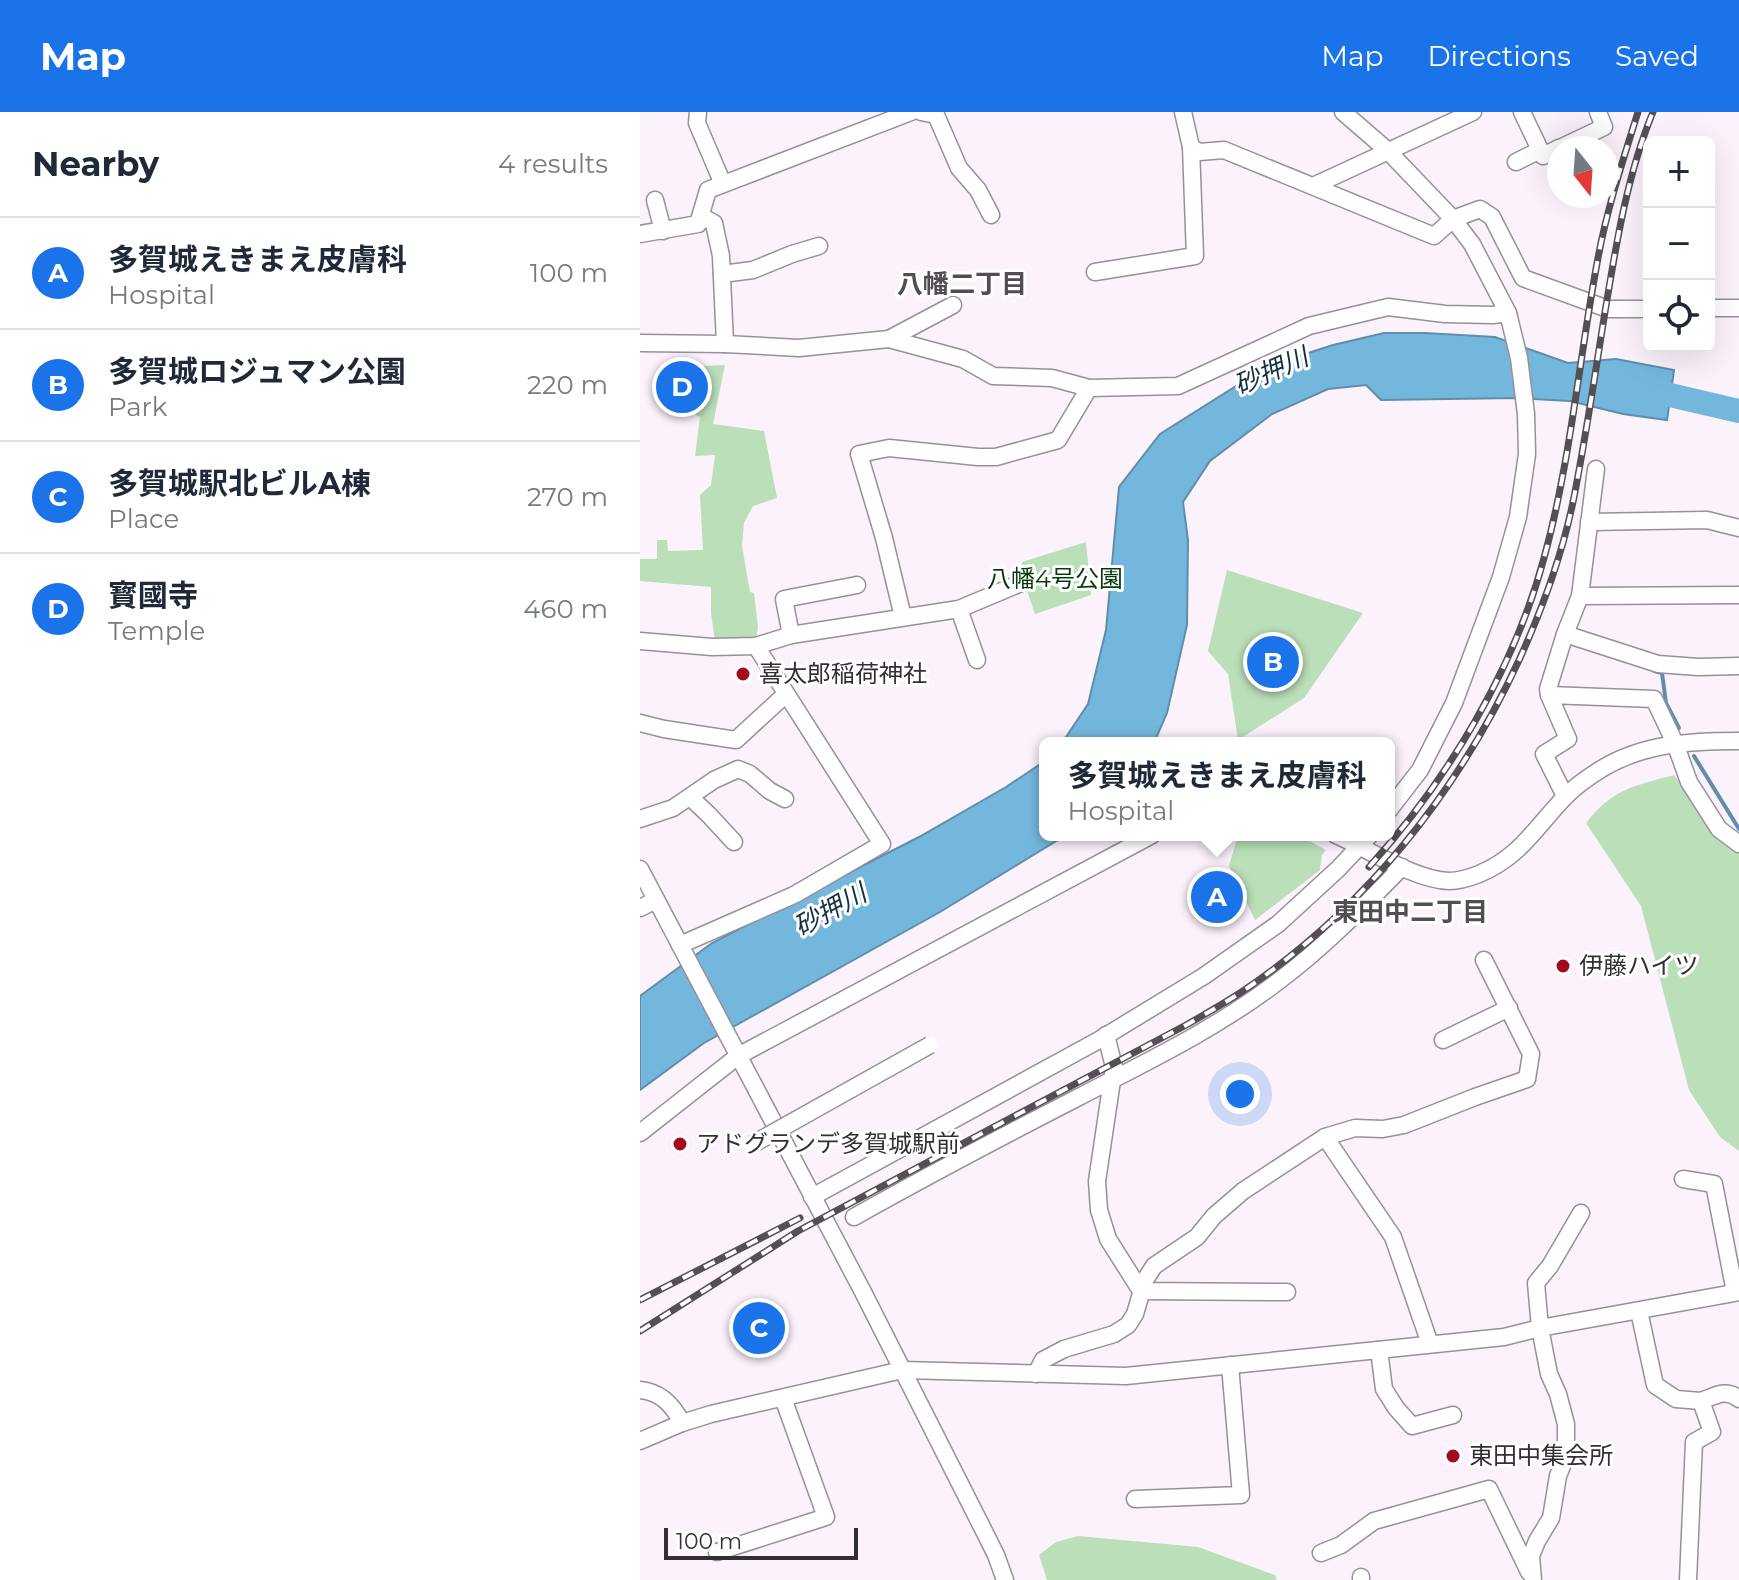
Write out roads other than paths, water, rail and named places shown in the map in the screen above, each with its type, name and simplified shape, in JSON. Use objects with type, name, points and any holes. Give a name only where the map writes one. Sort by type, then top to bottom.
[{"type":"street","points":[[698,112],[697,123],[723,184]]},
{"type":"street","points":[[640,234],[698,224],[708,190],[911,112]]},
{"type":"street","points":[[921,112],[936,115],[959,168],[978,190],[991,215]]},
{"type":"street","points":[[1095,272],[1195,256],[1191,147],[1183,112]]},
{"type":"street","points":[[1343,112],[1388,151],[1453,219],[1472,244],[1510,322],[1523,386],[1527,436],[1518,517],[1501,577],[1454,703],[1420,770],[1395,802]]},
{"type":"street","points":[[1313,186],[1473,112]]},
{"type":"street","points":[[1522,112],[1543,156],[1547,154]]},
{"type":"street","points":[[1585,136],[1604,127],[1598,112]]},
{"type":"street","points":[[1191,147],[1199,152],[1224,150],[1434,236],[1453,219],[1480,209],[1492,217],[1523,278],[1608,309],[1643,309]]},
{"type":"street","points":[[1516,162],[1540,150]]},
{"type":"street","points":[[655,200],[663,231]]},
{"type":"street","points":[[701,216],[714,223],[722,274],[725,344]]},
{"type":"street","points":[[722,274],[753,270],[819,246]]},
{"type":"street","points":[[889,339],[953,305]]},
{"type":"street","points":[[640,343],[799,348],[889,339],[963,359],[993,376],[1052,378],[1089,388],[1178,386],[1309,326],[1388,307],[1445,314],[1493,315],[1510,322]]},
{"type":"street","points":[[1715,308],[1739,308]]},
{"type":"street","points":[[903,617],[859,454],[889,448],[996,457],[1058,440],[1089,388]]},
{"type":"street","points":[[1565,796],[1544,754],[1568,739],[1548,689],[1580,596],[1596,469]]},
{"type":"street","points":[[1589,522],[1707,520],[1739,528]]},
{"type":"street","points":[[640,641],[712,647],[756,646],[791,635],[959,609],[1021,583]]},
{"type":"street","points":[[791,635],[784,599],[857,585]]},
{"type":"street","points":[[1580,596],[1739,595]]},
{"type":"street","points":[[959,609],[977,660]]},
{"type":"street","points":[[1565,634],[1658,664],[1739,666]]},
{"type":"street","points":[[682,950],[794,895],[882,844],[756,646]]},
{"type":"street","points":[[640,723],[736,740],[786,694]]},
{"type":"street","points":[[1549,695],[1654,699],[1689,782],[1719,829],[1739,844]]},
{"type":"street","points":[[812,1197],[1158,1005],[1278,924],[1365,841],[1402,867],[1438,880],[1465,879],[1490,869],[1516,852],[1565,796],[1603,768],[1632,754],[1675,743],[1739,741]]},
{"type":"street","points":[[640,819],[673,808],[714,780],[738,769],[785,799]]},
{"type":"street","points":[[690,797],[734,842]]},
{"type":"street","points":[[640,1133],[738,1056],[1141,841]]},
{"type":"street","points":[[854,1217],[970,1153],[1165,1053],[1227,1017],[1317,951],[1402,867]]},
{"type":"street","points":[[640,869],[902,1370],[996,1555],[1005,1580]]},
{"type":"street","points":[[640,908],[656,900]]},
{"type":"street","points":[[1036,1374],[1043,1360],[1064,1349],[1114,1334],[1128,1325],[1135,1314],[1145,1280],[1154,1266],[1197,1237],[1214,1216],[1243,1191],[1325,1137],[1355,1128],[1383,1129],[1404,1125],[1527,1079],[1531,1054],[1484,960]]},
{"type":"street","points":[[1443,1040],[1509,1008]]},
{"type":"street","points":[[1106,1035],[1114,1067],[1097,1181],[1099,1210],[1108,1239],[1141,1291]]},
{"type":"street","points":[[753,1144],[930,1045]]},
{"type":"street","points":[[1325,1137],[1393,1237],[1430,1344]]},
{"type":"street","points":[[640,1442],[682,1423],[716,1413],[902,1370],[1126,1376],[1504,1337],[1737,1292],[1714,1184],[1683,1179]]},
{"type":"street","points":[[1533,1580],[1531,1556],[1551,1518],[1558,1476],[1566,1456],[1566,1424],[1549,1374],[1540,1328],[1536,1283],[1550,1266],[1581,1213]]},
{"type":"street","points":[[1141,1291],[1287,1292]]},
{"type":"street","points":[[1639,1311],[1655,1385],[1676,1399],[1701,1401],[1722,1392],[1739,1399]]},
{"type":"street","points":[[1379,1350],[1384,1389],[1412,1426],[1453,1415]]},
{"type":"street","points":[[1135,1499],[1241,1495],[1230,1365]]},
{"type":"street","points":[[640,1390],[660,1395],[670,1403],[682,1423]]},
{"type":"street","points":[[717,1552],[826,1517],[783,1398]]},
{"type":"street","points":[[1688,1580],[1694,1442],[1712,1432],[1701,1401]]},
{"type":"street","points":[[1321,1553],[1341,1545],[1374,1521],[1489,1489],[1533,1580]]},
{"type":"water","points":[[1384,333],[1495,337],[1568,363],[1616,359],[1674,370],[1667,420],[1623,414],[1570,401],[1516,398],[1381,400],[1366,385],[1328,389],[1272,414],[1210,461],[1183,502],[1188,540],[1187,625],[1167,713],[1157,737],[1066,737],[1088,704],[1106,630],[1119,487],[1160,434],[1268,366],[1333,345]]},
{"type":"water","points":[[1039,765],[1039,841],[1056,841],[940,912],[704,1043],[640,1090],[640,996],[712,943],[919,837]]},
{"type":"waterway","name":"砂押川","points":[[1640,388],[1739,411]]},
{"type":"waterway","points":[[1654,671],[1662,673],[1666,703],[1679,728]]},
{"type":"waterway","points":[[1694,756],[1739,829]]},
{"type":"railway","points":[[1395,837],[1451,761],[1474,722],[1496,682],[1531,600],[1561,484],[1602,240],[1638,112]]},
{"type":"railway","points":[[640,1331],[798,1231],[1188,1024],[1240,993],[1327,925],[1403,845],[1468,756],[1495,708],[1520,658],[1552,579],[1574,497],[1623,210],[1653,112]]},
{"type":"railway","points":[[1369,867],[1392,841]]},
{"type":"railway","points":[[640,1300],[800,1218]]},
{"type":"place","name":"寳國寺","points":[[682,387]]},
{"type":"place","name":"多賀城ロジュマン公園","points":[[1273,662]]},
{"type":"place","name":"喜太郎稲荷神社","points":[[743,674]]},
{"type":"place","name":"多賀城えきまえ皮膚科","points":[[1217,897]]},
{"type":"place","name":"伊藤ハイツ","points":[[1563,966]]},
{"type":"place","name":"アドグランデ多賀城駅前","points":[[680,1144]]},
{"type":"place","name":"多賀城駅北ビルA棟","points":[[759,1328]]},
{"type":"place","name":"東田中集会所","points":[[1453,1456]]},
{"type":"district","name":"八幡二丁目","points":[[962,284]]},
{"type":"district","name":"東田中二丁目","points":[[1410,912]]},
{"type":"park label","name":"八幡4号公園","points":[[1055,579]]}]
